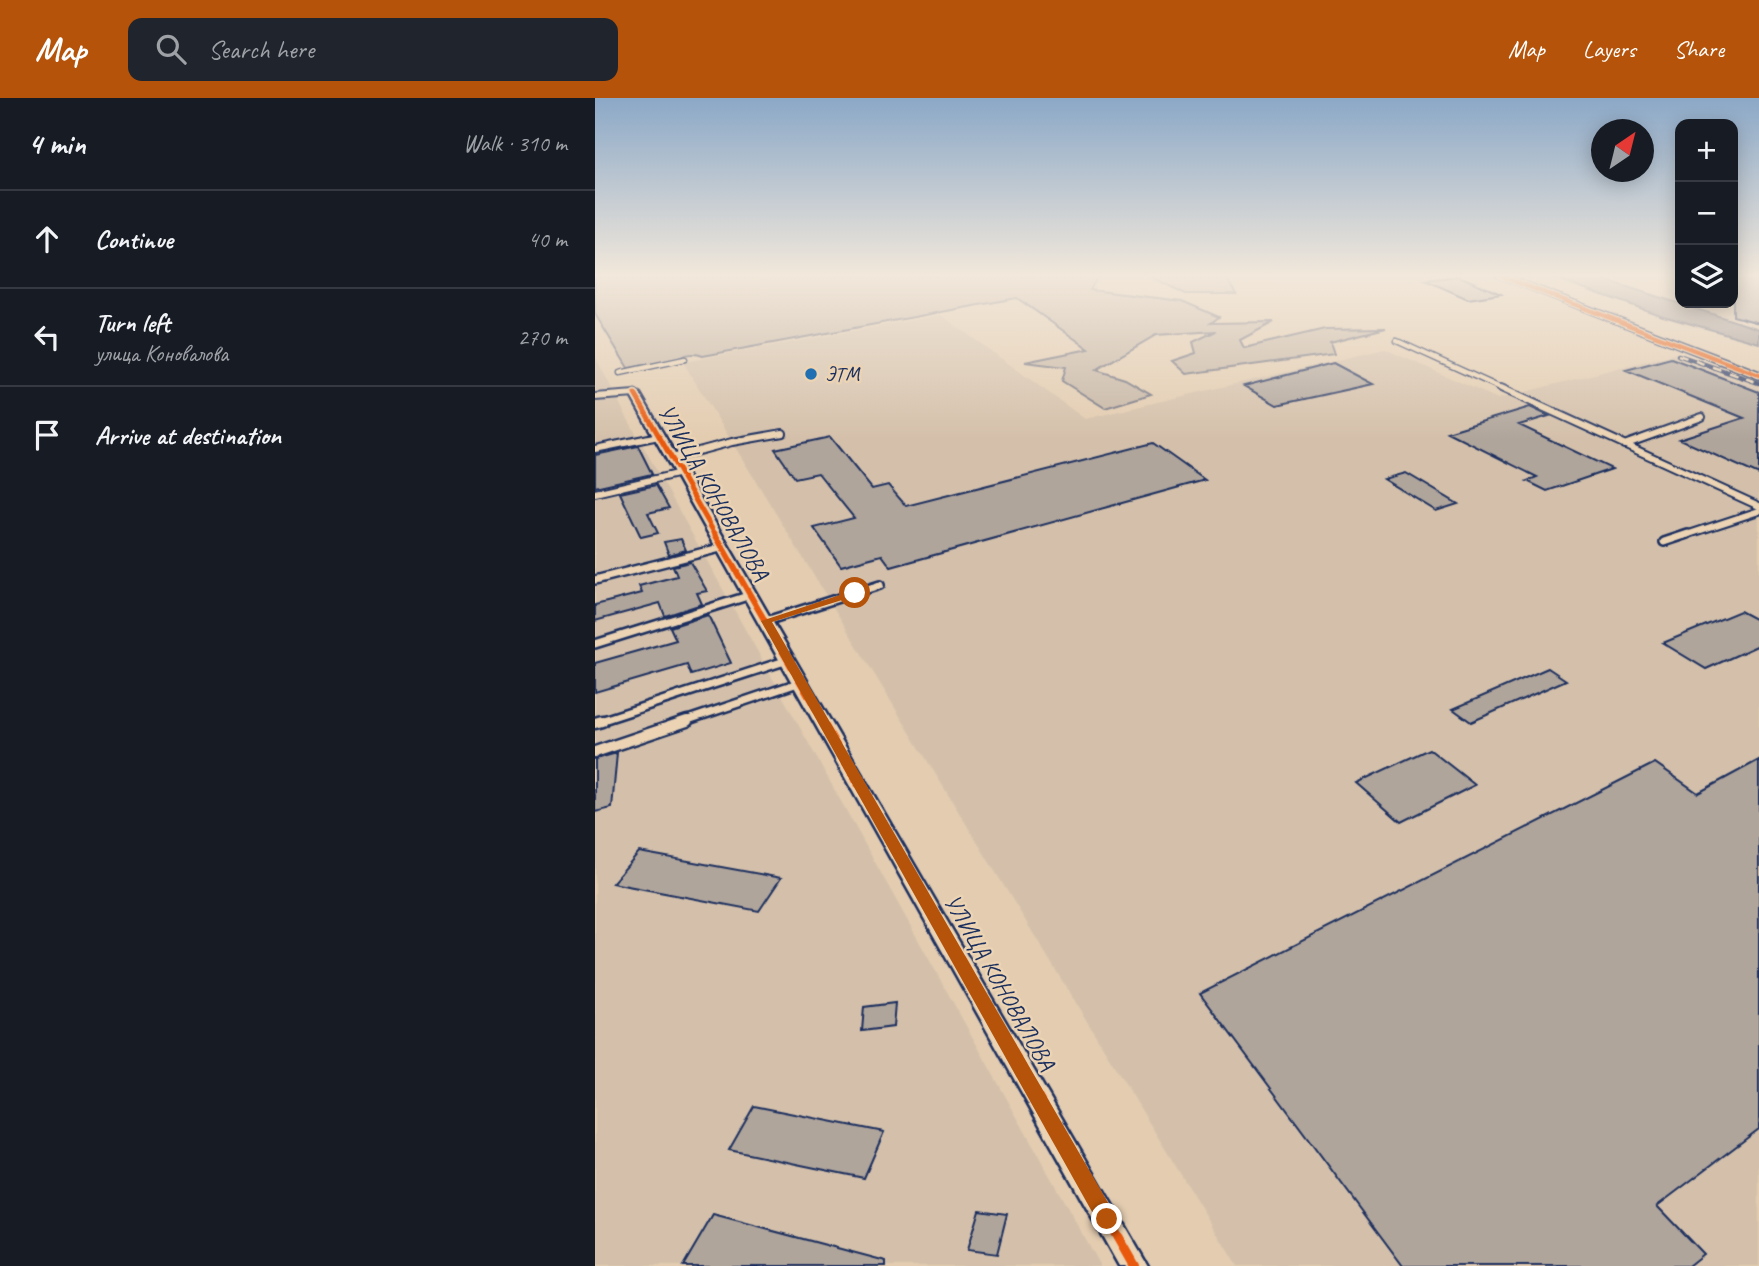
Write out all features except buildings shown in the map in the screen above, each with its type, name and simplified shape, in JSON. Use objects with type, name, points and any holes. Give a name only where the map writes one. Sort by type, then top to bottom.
[{"type":"street","points":[[1644,331],[1759,375]]},
{"type":"street","name":"УЛИЦА КОНОВАЛОВА","points":[[635,394],[1134,1266]]},
{"type":"lane","points":[[1397,341],[1759,509]]},
{"type":"lane","points":[[619,373],[685,359]]},
{"type":"lane","points":[[595,397],[635,394]]},
{"type":"lane","points":[[1624,445],[1702,418]]},
{"type":"lane","points":[[595,493],[677,465],[732,442],[783,433]]},
{"type":"lane","points":[[595,449],[659,436]]},
{"type":"lane","points":[[1664,542],[1759,509]]},
{"type":"lane","points":[[595,580],[723,547]]},
{"type":"lane","points":[[766,621],[880,585]]},
{"type":"lane","points":[[595,644],[751,596]]},
{"type":"lane","points":[[595,723],[788,660]]},
{"type":"lane","points":[[595,752],[801,682]]},
{"type":"shaded area","points":[[605,331],[841,331],[703,356],[687,355],[628,368]]},
{"type":"shaded area","points":[[856,331],[962,331],[1085,419],[1385,349],[1498,399],[1677,353],[1759,382],[1759,1266],[1237,1266],[683,362]]},
{"type":"shaded area","points":[[1063,331],[1258,331],[1240,340],[1244,348],[1319,331],[1376,331],[1330,342],[1334,354],[1186,374],[1172,361],[1196,353],[1193,342],[1216,331],[1156,335],[1096,370],[1125,379],[1151,394],[1105,408],[1062,381],[1066,367],[1025,362],[1089,349]]},
{"type":"shaded area","points":[[1715,331],[1759,331],[1759,343]]},
{"type":"shaded area","points":[[595,356],[624,412],[1100,1266],[595,1266]]},
{"type":"railway","points":[[1678,355],[1759,383]]},
{"type":"cycle path","points":[[1643,331],[1759,375]]},
{"type":"cycle path","points":[[635,394],[1134,1266]]},
{"type":"place","name":"ЭТМ","points":[[811,374]]},
{"type":"route","points":[[855,593],[766,621],[1107,1219]]}]
